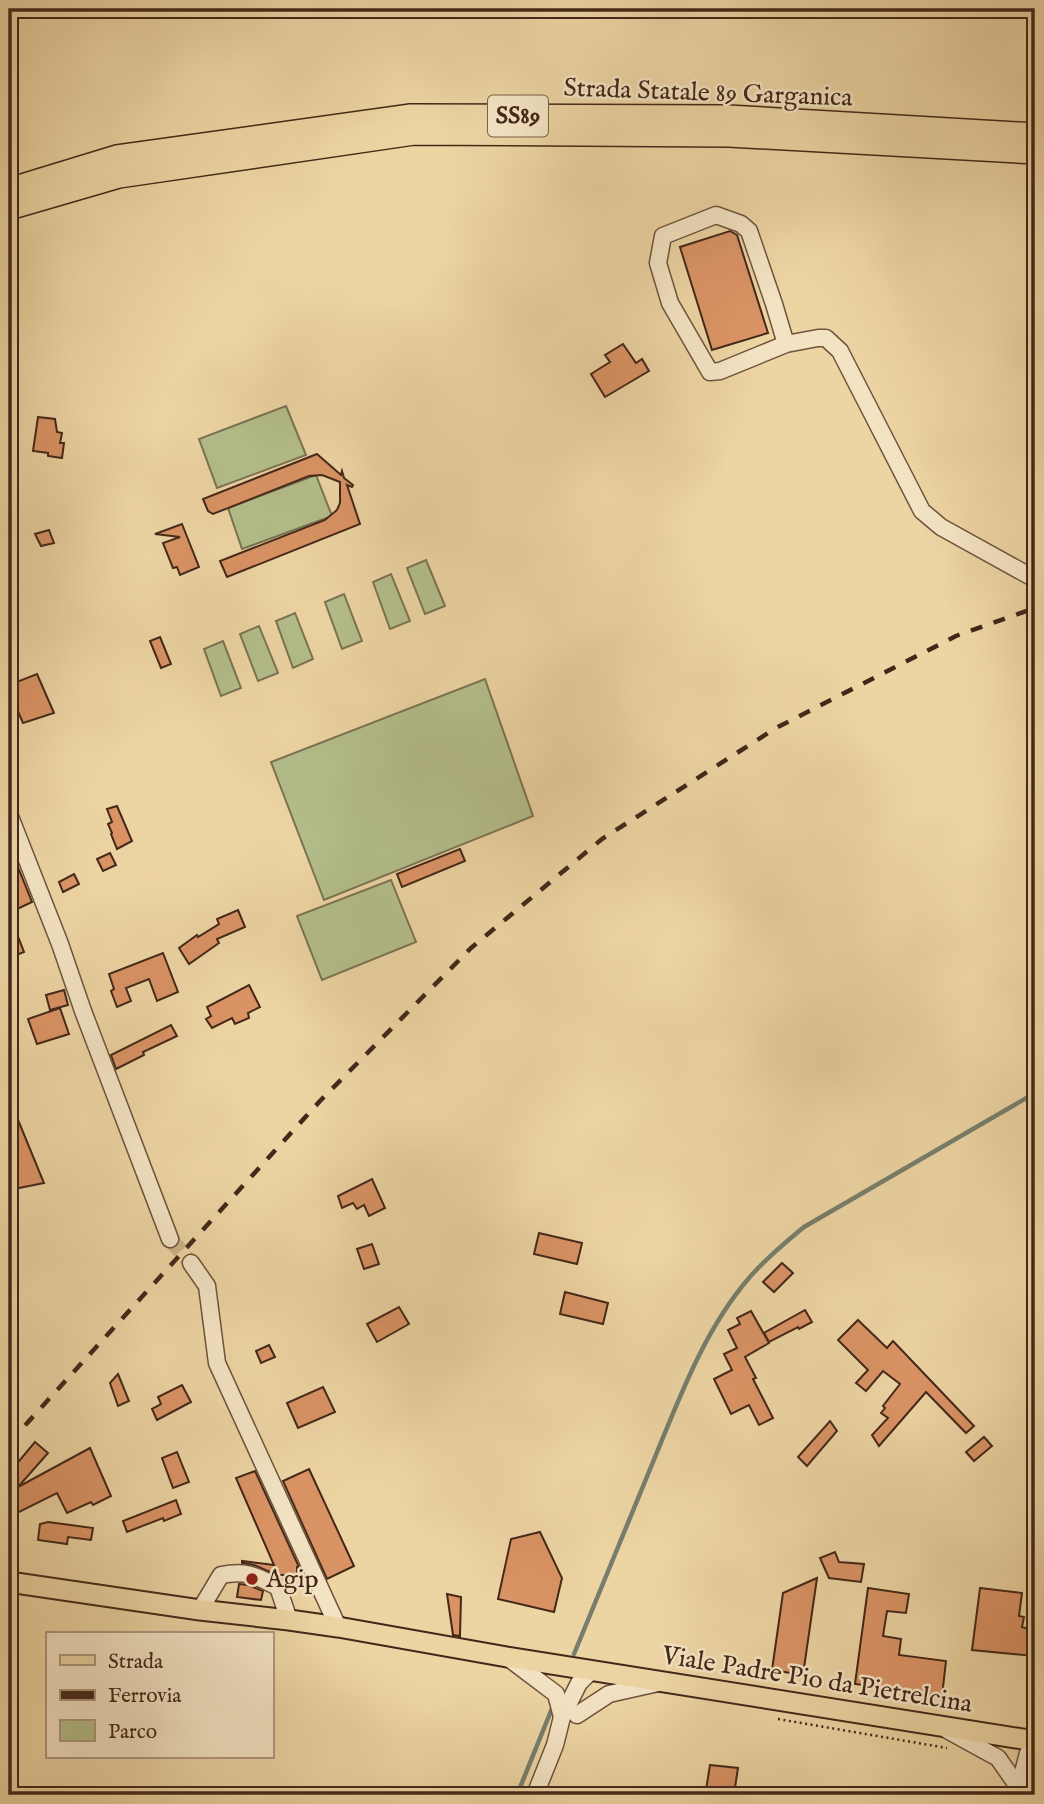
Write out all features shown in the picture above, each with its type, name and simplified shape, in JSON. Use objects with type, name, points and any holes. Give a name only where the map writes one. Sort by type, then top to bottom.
[{"type":"highway","name":"Strada Statale 89 Garganica","points":[[9,190],[117,157],[411,116],[727,117],[1035,135]]},
{"type":"highway","name":"Strada Statale 89 Garganica","points":[[9,208],[119,176],[414,133],[729,135],[1035,152]]},
{"type":"main road","name":"Viale Padre Pio da Pietrelcina","points":[[9,1582],[200,1610],[289,1619],[507,1657],[1035,1741]]},
{"type":"street","points":[[786,344],[750,230],[716,215],[663,236],[658,263],[670,303],[710,372],[720,371],[786,344],[825,338],[840,351],[922,511],[941,527],[1035,579]]},
{"type":"street","points":[[9,814],[170,1239]]},
{"type":"street","points":[[191,1263],[207,1286],[217,1363],[338,1627]]},
{"type":"street","points":[[200,1610],[221,1575],[251,1574],[278,1587],[289,1619]]},
{"type":"street","points":[[507,1657],[556,1694],[569,1716]]},
{"type":"street","points":[[535,1795],[569,1716],[579,1683],[592,1670]]},
{"type":"street","points":[[569,1716],[609,1694],[663,1682]]},
{"type":"street","points":[[939,1725],[998,1758],[1020,1792]]},
{"type":"street","points":[[1020,1792],[1028,1754],[1035,1748]]},
{"type":"path","points":[[778,1719],[952,1749]]},
{"type":"green space","points":[[286,406],[306,455],[217,488],[199,439]]},
{"type":"green space","points":[[316,475],[332,516],[242,549],[228,508]]},
{"type":"green space","points":[[426,560],[445,606],[425,614],[407,568]]},
{"type":"green space","points":[[391,574],[410,621],[390,629],[373,582]]},
{"type":"green space","points":[[344,594],[362,641],[342,649],[325,602]]},
{"type":"green space","points":[[295,613],[313,659],[293,668],[276,621]]},
{"type":"green space","points":[[259,626],[278,673],[258,681],[240,634]]},
{"type":"green space","points":[[223,641],[241,688],[221,696],[204,649]]},
{"type":"green space","points":[[485,679],[533,816],[324,900],[271,762]]},
{"type":"green space","points":[[391,880],[416,942],[322,980],[297,916]]},
{"type":"building","points":[[730,231],[737,235],[768,333],[712,350],[680,247]]},
{"type":"building","points":[[623,344],[636,363],[642,359],[649,371],[605,397],[591,374],[610,362],[605,355]]},
{"type":"building","points":[[38,417],[55,419],[57,432],[62,433],[60,443],[64,443],[62,458],[33,451]]},
{"type":"building","points":[[317,454],[341,475],[342,471],[344,478],[353,485],[347,485],[360,524],[227,577],[220,561],[325,520],[337,510],[340,503],[340,482],[322,475],[309,476],[213,514],[208,511],[203,499]]},
{"type":"building","points":[[182,524],[199,567],[180,575],[177,567],[173,568],[163,543],[180,537],[155,534]]},
{"type":"building","points":[[49,530],[54,543],[41,546],[35,534]]},
{"type":"building","points":[[160,637],[171,664],[161,668],[150,641]]},
{"type":"building","points":[[37,674],[54,713],[23,723],[9,685]]},
{"type":"building","points":[[117,806],[132,841],[117,849],[108,824],[112,822],[107,809]]},
{"type":"building","points":[[9,845],[32,902],[9,913]]},
{"type":"building","points":[[460,849],[465,861],[402,887],[397,874]]},
{"type":"building","points":[[110,853],[116,865],[103,871],[97,859]]},
{"type":"building","points":[[74,874],[79,884],[63,892],[59,882]]},
{"type":"building","points":[[238,910],[245,927],[217,939],[219,943],[189,964],[179,948],[219,924],[217,919]]},
{"type":"building","points":[[19,939],[24,952],[9,958],[9,944]]},
{"type":"building","points":[[163,953],[178,992],[157,1001],[149,979],[126,988],[131,1001],[117,1007],[109,974]]},
{"type":"building","points":[[249,985],[260,1007],[248,1013],[249,1018],[235,1024],[232,1018],[212,1028],[206,1019],[211,1016],[207,1007]]},
{"type":"building","points":[[64,990],[68,1005],[50,1010],[46,995]]},
{"type":"building","points":[[60,1008],[69,1034],[37,1044],[28,1019]]},
{"type":"building","points":[[171,1025],[177,1036],[143,1052],[144,1055],[116,1069],[111,1055]]},
{"type":"building","points":[[9,1098],[44,1183],[9,1190]]},
{"type":"building","points":[[372,1179],[385,1208],[369,1216],[364,1205],[357,1209],[353,1203],[342,1208],[338,1196]]},
{"type":"building","points":[[539,1233],[582,1243],[577,1264],[534,1254]]},
{"type":"building","points":[[372,1244],[379,1264],[364,1269],[357,1249]]},
{"type":"building","points":[[782,1263],[793,1273],[774,1292],[763,1282]]},
{"type":"building","points":[[565,1292],[608,1303],[603,1324],[560,1314]]},
{"type":"building","points":[[399,1307],[409,1324],[377,1342],[367,1324]]},
{"type":"building","points":[[805,1310],[812,1322],[769,1342],[764,1333]]},
{"type":"building","points":[[751,1311],[769,1343],[745,1357],[773,1418],[759,1425],[749,1405],[731,1414],[714,1379],[732,1370],[724,1354],[737,1348],[728,1330],[740,1324],[737,1318]]},
{"type":"building","points":[[858,1320],[887,1348],[893,1341],[974,1426],[966,1433],[926,1392],[879,1446],[872,1435],[888,1418],[881,1413],[885,1408],[883,1406],[900,1384],[883,1371],[866,1391],[856,1383],[868,1370],[838,1340]]},
{"type":"building","points":[[269,1345],[275,1357],[261,1363],[256,1351]]},
{"type":"building","points":[[118,1374],[129,1401],[118,1406],[110,1383]]},
{"type":"building","points":[[182,1385],[191,1402],[157,1420],[152,1409],[161,1404],[158,1397]]},
{"type":"building","points":[[323,1387],[335,1412],[298,1428],[287,1403]]},
{"type":"building","points":[[830,1421],[837,1431],[807,1466],[798,1457]]},
{"type":"building","points":[[984,1437],[992,1446],[974,1461],[966,1452]]},
{"type":"building","points":[[35,1442],[48,1453],[18,1487],[90,1448],[111,1496],[67,1513],[57,1493],[9,1517],[9,1473]]},
{"type":"building","points":[[177,1452],[189,1482],[173,1488],[162,1458]]},
{"type":"building","points":[[309,1469],[354,1566],[327,1579],[283,1481]]},
{"type":"building","points":[[255,1471],[299,1567],[297,1575],[277,1575],[242,1563],[274,1565],[236,1478]]},
{"type":"building","points":[[176,1500],[181,1514],[127,1532],[123,1521]]},
{"type":"building","points":[[48,1522],[93,1528],[91,1540],[68,1537],[67,1544],[38,1540],[40,1524]]},
{"type":"building","points":[[540,1532],[562,1578],[554,1612],[498,1599],[511,1539]]},
{"type":"building","points":[[835,1552],[839,1562],[864,1564],[861,1582],[829,1578],[820,1558]]},
{"type":"building","points":[[817,1578],[803,1675],[772,1670],[783,1593]]},
{"type":"building","points":[[239,1584],[263,1591],[261,1600],[237,1597]]},
{"type":"building","points":[[868,1588],[909,1594],[906,1613],[887,1611],[883,1636],[901,1639],[899,1655],[946,1661],[942,1696],[855,1684]]},
{"type":"building","points":[[980,1588],[1022,1593],[1019,1616],[1024,1617],[1022,1627],[1035,1631],[1035,1656],[972,1650]]},
{"type":"building","points":[[447,1594],[461,1597],[460,1636],[453,1635]]},
{"type":"building","points":[[710,1765],[738,1768],[734,1794],[706,1790]]},
{"type":"waterway","points":[[574,1654],[694,1366],[719,1320],[749,1278],[804,1227],[1035,1093]]},
{"type":"waterway","points":[[517,1795],[553,1706]]},
{"type":"tunnel","points":[[170,1239],[191,1263]]},
{"type":"railway","points":[[9,1443],[320,1101],[471,948],[602,839],[776,728],[956,636],[1035,608]]},
{"type":"place","name":"Agip","points":[[252,1579]]}]
